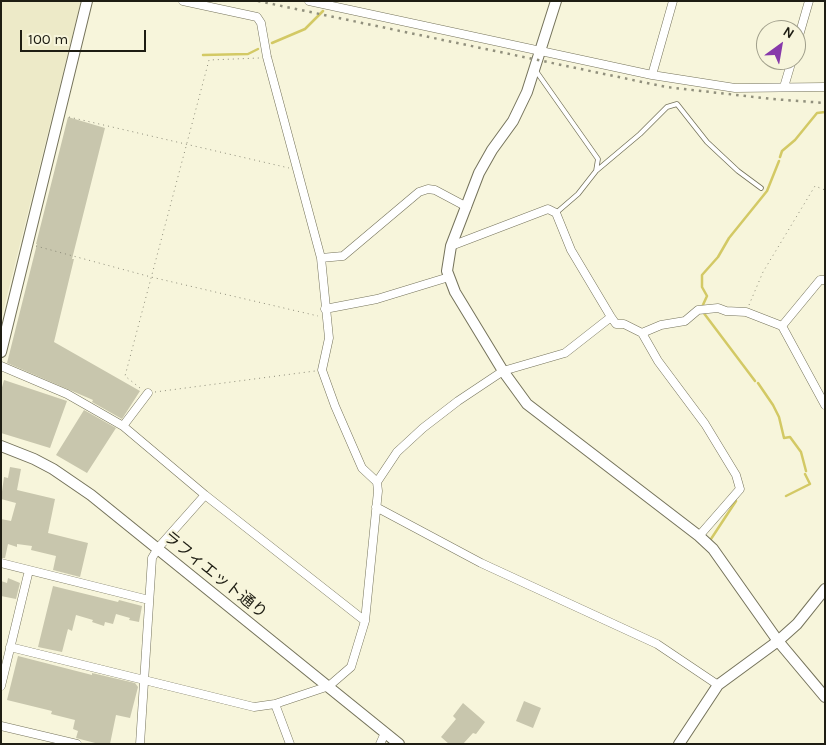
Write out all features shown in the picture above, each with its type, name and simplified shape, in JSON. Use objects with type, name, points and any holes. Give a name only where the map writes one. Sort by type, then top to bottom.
[{"type":"street","points":[[1,352],[87,1]]},
{"type":"street","points":[[10,648],[254,707],[275,704],[329,686],[351,667],[365,621],[378,491],[376,482],[362,468],[335,406],[322,370],[328,338],[321,258],[267,57],[261,23],[257,17],[183,1]]},
{"type":"street","points":[[309,1],[652,75],[735,88],[825,87]]},
{"type":"street","points":[[556,1],[528,92],[513,120],[479,173],[451,246],[447,271],[455,292],[503,371],[528,404],[699,536],[713,549],[778,641],[825,697]]},
{"type":"street","points":[[652,75],[673,1]]},
{"type":"street","points":[[804,20],[809,1]]},
{"type":"street","points":[[784,87],[789,70]]},
{"type":"street","points":[[321,258],[342,256],[419,192],[428,189],[435,190],[466,206]]},
{"type":"street","points":[[451,246],[548,209],[556,212],[571,250],[610,317],[616,324],[624,324],[642,334],[658,361],[705,424],[736,475],[740,489],[699,536]]},
{"type":"street","points":[[325,309],[377,299],[449,276]]},
{"type":"street","points":[[782,326],[820,280],[825,280]]},
{"type":"street","points":[[642,334],[661,325],[685,321],[698,310],[718,308],[746,312],[782,326],[825,405]]},
{"type":"street","points":[[376,482],[397,452],[458,401],[503,371],[565,353],[610,317]]},
{"type":"street","points":[[1,366],[67,394],[124,426],[205,495],[365,621]]},
{"type":"street","points":[[124,426],[148,393]]},
{"type":"street","name":"ラフィエット通り","points":[[1,446],[34,459],[92,495],[399,744]]},
{"type":"street","points":[[140,744],[152,558],[158,548],[205,495]]},
{"type":"street","points":[[376,507],[481,563],[657,644],[718,685]]},
{"type":"street","points":[[1,563],[149,600]]},
{"type":"street","points":[[1,686],[29,570]]},
{"type":"street","points":[[678,744],[718,685],[778,641],[797,624],[825,588]]},
{"type":"street","points":[[275,704],[290,744]]},
{"type":"street","points":[[1,726],[77,744]]},
{"type":"street","points":[[380,744],[385,733]]},
{"type":"lane","points":[[535,69],[598,159],[596,171]]},
{"type":"lane","points":[[556,212],[578,194],[596,171],[640,134],[667,107],[677,104],[707,142],[738,171],[761,188]]},
{"type":"path","points":[[267,57],[209,60],[125,376],[148,393],[322,370]]},
{"type":"path","points":[[59,115],[297,169]]},
{"type":"path","points":[[746,312],[763,272],[815,186],[825,190]]},
{"type":"path","points":[[28,244],[326,318]]},
{"type":"shaded area","points":[[1,1],[81,1],[1,320]]},
{"type":"building","points":[[68,117],[105,128],[72,259],[74,259],[54,342],[140,391],[122,419],[92,402],[93,400],[7,363]]},
{"type":"building","points":[[4,380],[67,401],[50,448],[1,433],[1,391]]},
{"type":"building","points":[[84,410],[116,428],[87,473],[56,455]]},
{"type":"building","points":[[10,467],[21,469],[17,490],[55,499],[48,533],[88,543],[80,577],[53,570],[56,556],[31,550],[32,546],[17,544],[17,547],[8,544],[5,558],[1,558],[1,519],[11,521],[16,503],[1,499],[4,477],[8,478]]},
{"type":"building","points":[[8,578],[20,583],[16,599],[1,596],[1,581],[7,583]]},
{"type":"building","points":[[53,586],[142,606],[139,622],[116,614],[113,624],[105,622],[104,626],[92,622],[93,620],[76,615],[72,631],[68,629],[62,652],[38,647]]},
{"type":"building","points":[[18,656],[92,675],[92,673],[135,683],[138,687],[130,718],[116,715],[110,744],[99,744],[76,738],[78,731],[73,729],[75,720],[51,714],[52,711],[7,700]]},
{"type":"building","points":[[524,701],[541,708],[533,728],[516,721]]},
{"type":"building","points":[[463,703],[485,722],[476,734],[473,733],[463,744],[449,744],[441,737],[456,719],[453,716]]},
{"type":"waterway","points":[[272,43],[305,29],[323,11]]},
{"type":"waterway","points":[[203,55],[248,54],[258,49]]},
{"type":"waterway","points":[[780,157],[782,151],[795,140],[817,113],[825,112]]},
{"type":"waterway","points":[[702,307],[707,296],[702,287],[702,275],[718,257],[729,238],[767,191],[779,161]]},
{"type":"waterway","points":[[703,312],[755,381]]},
{"type":"waterway","points":[[758,383],[779,417],[784,438],[790,437],[801,452],[806,471]]},
{"type":"waterway","points":[[786,496],[810,484],[805,474]]},
{"type":"waterway","points":[[711,539],[736,501]]},
{"type":"railway","points":[[258,1],[666,87],[825,103]]}]
